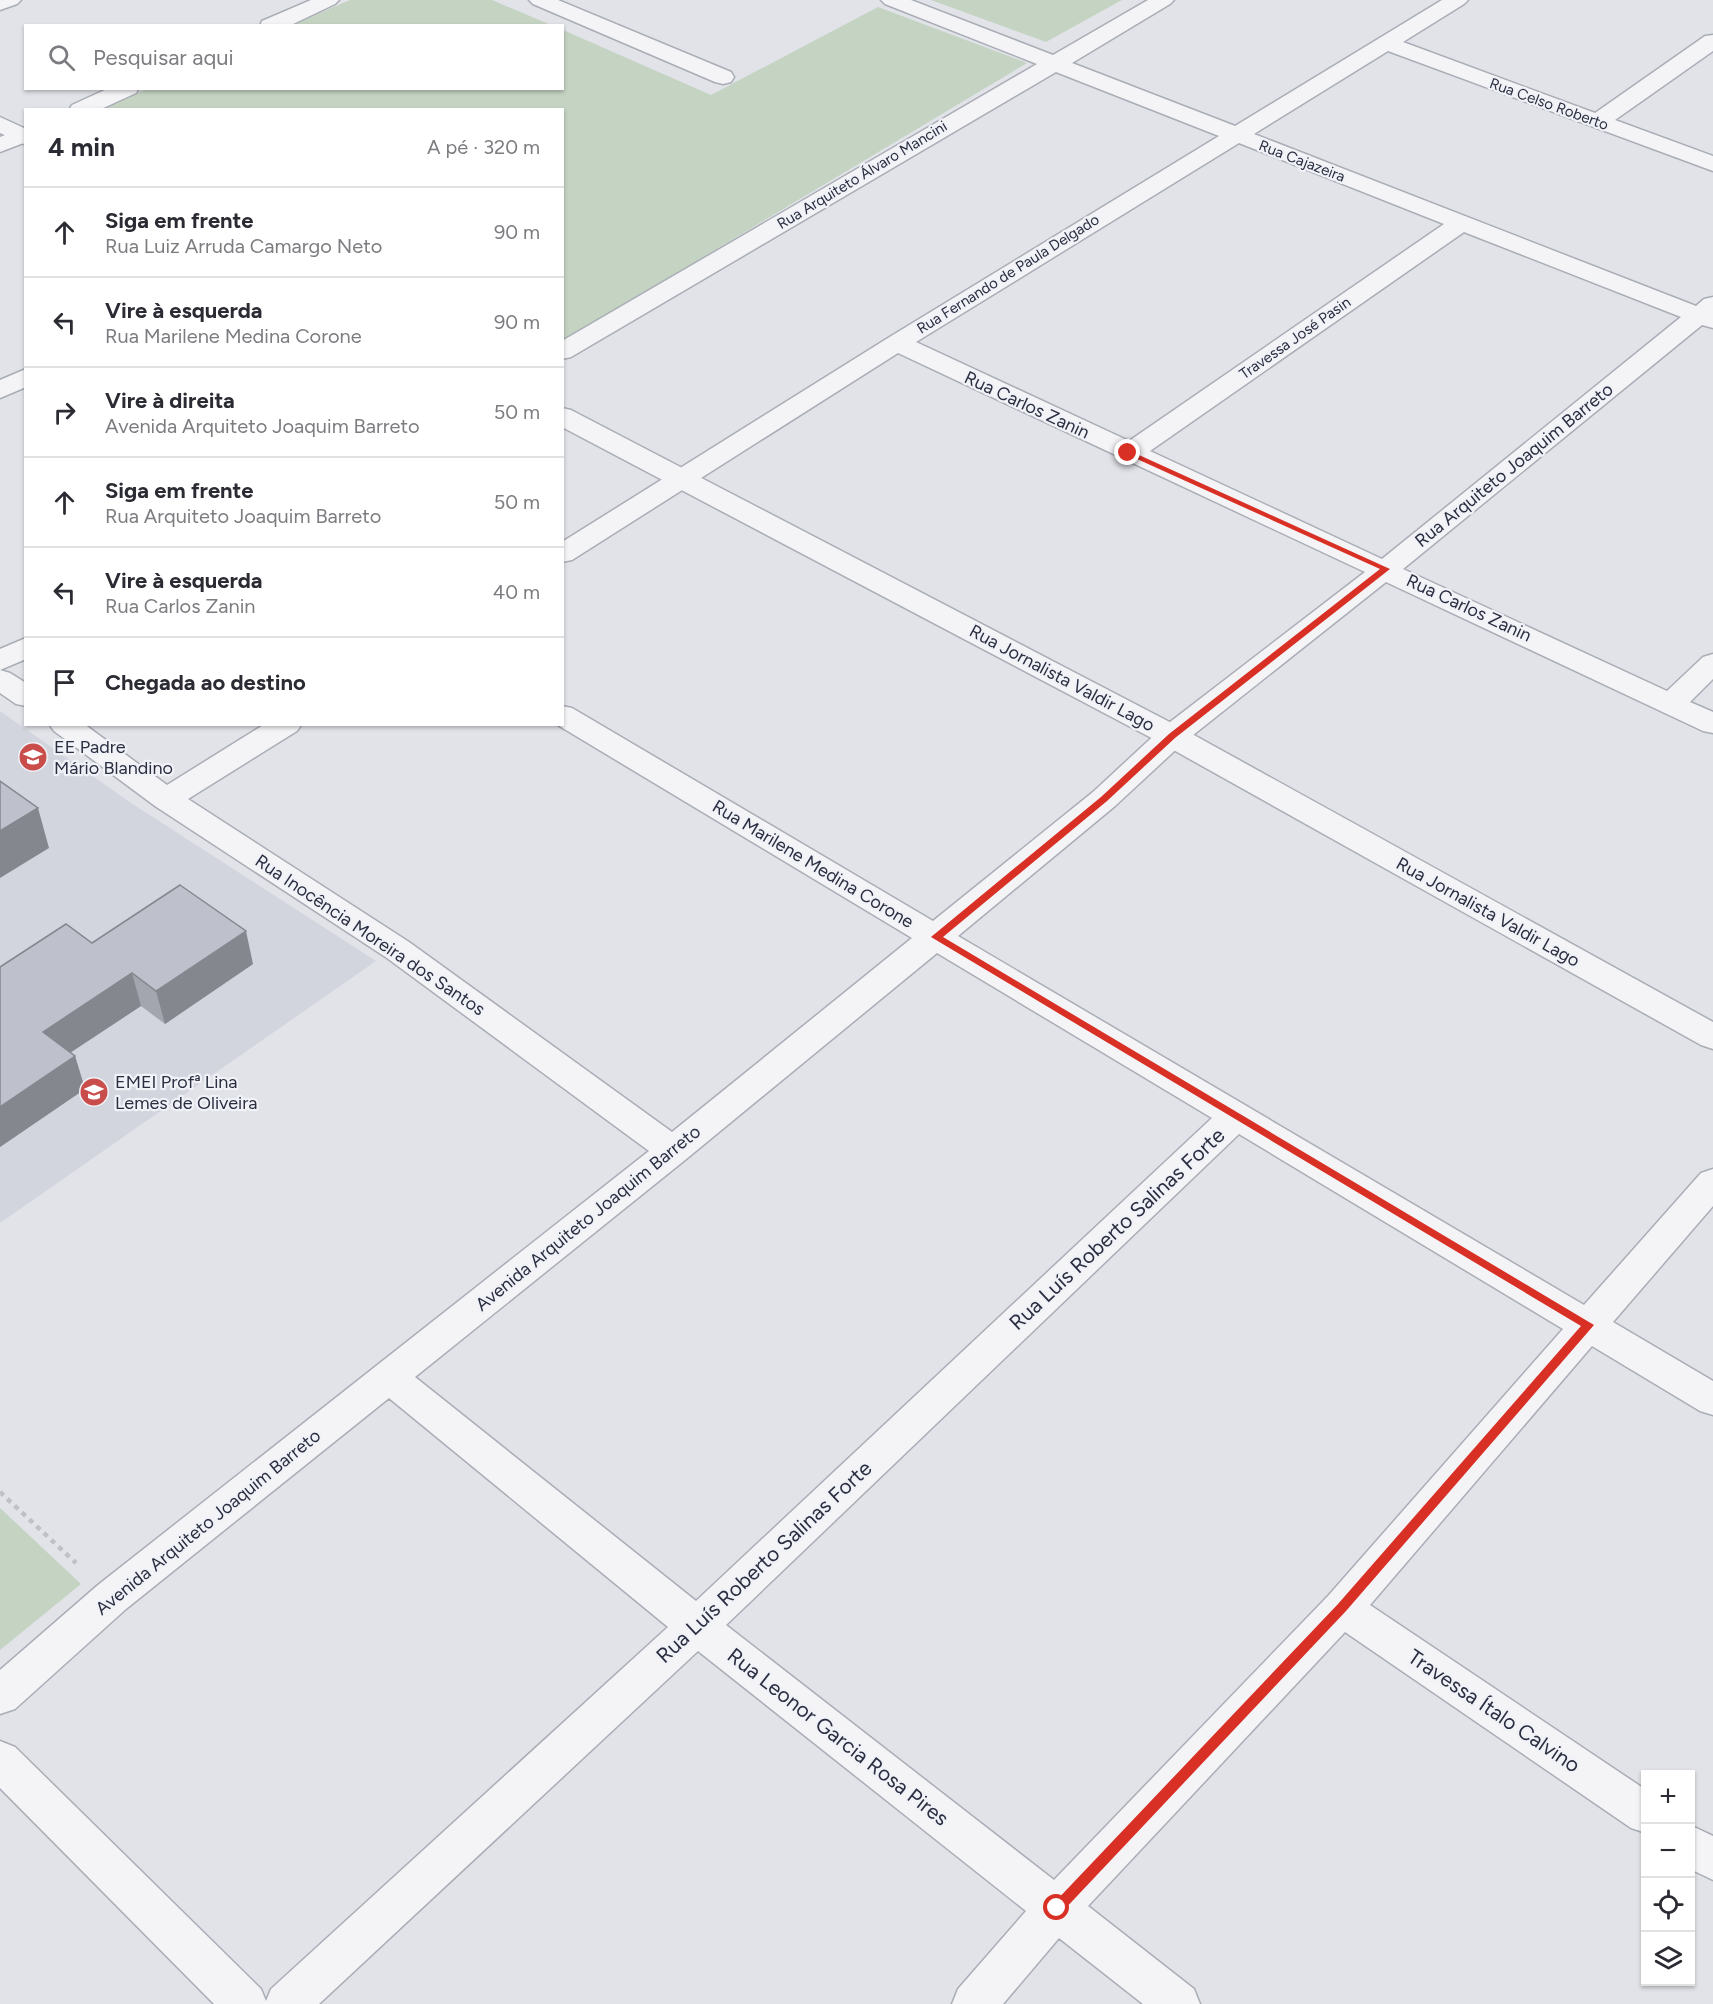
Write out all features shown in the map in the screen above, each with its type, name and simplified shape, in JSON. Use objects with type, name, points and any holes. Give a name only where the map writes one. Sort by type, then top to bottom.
[{"type":"street","points":[[0,4],[10,0]]},
{"type":"street","points":[[274,24],[328,0]]},
{"type":"street","points":[[540,0],[723,76]]},
{"type":"street","name":"Rua Cajazeira","points":[[892,0],[1461,223],[1708,313]]},
{"type":"street","name":"Rua Arquiteto Álvaro Mancini","points":[[564,351],[1163,0]]},
{"type":"street","name":"Rua Fernando de Paula Delgado","points":[[564,553],[897,343],[1457,0]]},
{"type":"street","points":[[1597,122],[1713,41]]},
{"type":"street","name":"Rua Celso Roberto","points":[[1386,44],[1713,164]]},
{"type":"street","points":[[84,108],[124,90]]},
{"type":"street","points":[[0,124],[24,136]]},
{"type":"street","points":[[0,145],[24,136]]},
{"type":"street","name":"Travessa José Pasin","points":[[1128,453],[1461,223]]},
{"type":"street","name":"Rua Arquiteto Joaquim Barreto","points":[[1172,736],[1708,313]]},
{"type":"street","name":"Rua Carlos Zanin","points":[[897,343],[1128,453],[1386,569],[1713,724]]},
{"type":"street","name":"Rua Jornalista Valdir Lago","points":[[564,417],[1172,736],[1713,1037]]},
{"type":"street","points":[[0,661],[24,648]]},
{"type":"street","points":[[1670,704],[1713,663]]},
{"type":"street","points":[[0,679],[24,696]]},
{"type":"street","name":"Rua Marilene Medina Corone","points":[[564,716],[1713,1400]]},
{"type":"street","name":"Rua Inocência Moreira dos Santos","points":[[67,726],[166,799],[398,950],[673,1151]]},
{"type":"street","points":[[166,799],[284,726]]},
{"type":"street","name":"Avenida Arquiteto Joaquim Barreto","points":[[0,1696],[112,1597],[673,1151],[936,937],[1104,799],[1172,736]]},
{"type":"street","name":"Rua Luís Roberto Salinas Forte","points":[[287,2004],[697,1626],[1236,1116]]},
{"type":"street","points":[[974,2004],[1057,1908],[1342,1608],[1713,1182]]},
{"type":"street","name":"Rua Leonor Garcia Rosa Pires","points":[[389,1377],[697,1626],[1178,2004]]},
{"type":"street","name":"Travessa Ítalo Calvino","points":[[1342,1608],[1641,1811]]},
{"type":"street","points":[[0,1760],[245,2004]]},
{"type":"street","points":[[1695,1848],[1713,1860]]},
{"type":"path","points":[[0,1492],[112,1597]]},
{"type":"shaded area","name":"EMEI Profª Lina Lemes de Oliveira","points":[[0,711],[131,803],[376,961],[0,1223]]},
{"type":"green space","points":[[350,0],[492,0],[549,24],[294,24]]},
{"type":"green space","points":[[931,0],[1122,0],[1046,42]]},
{"type":"green space","points":[[878,7],[1027,63],[564,340],[564,108],[103,108],[144,90],[564,90],[564,30],[711,95]]},
{"type":"green space","points":[[0,1508],[81,1584],[0,1650]]},
{"type":"building","points":[[0,781],[38,808],[0,831]]},
{"type":"building","points":[[180,885],[246,931],[156,991],[132,973],[43,1032],[75,1056],[0,1107],[0,967],[66,924],[92,943]]},
{"type":"place","name":"EE Padre Mário Blandino","points":[[33,757]]},
{"type":"place","name":"EMEI Profª Lina Lemes de Oliveira","points":[[94,1092]]},
{"type":"route","points":[[1057,1908],[1342,1608],[1588,1325],[936,937],[1104,799],[1172,736],[1386,569],[1128,453]]}]
